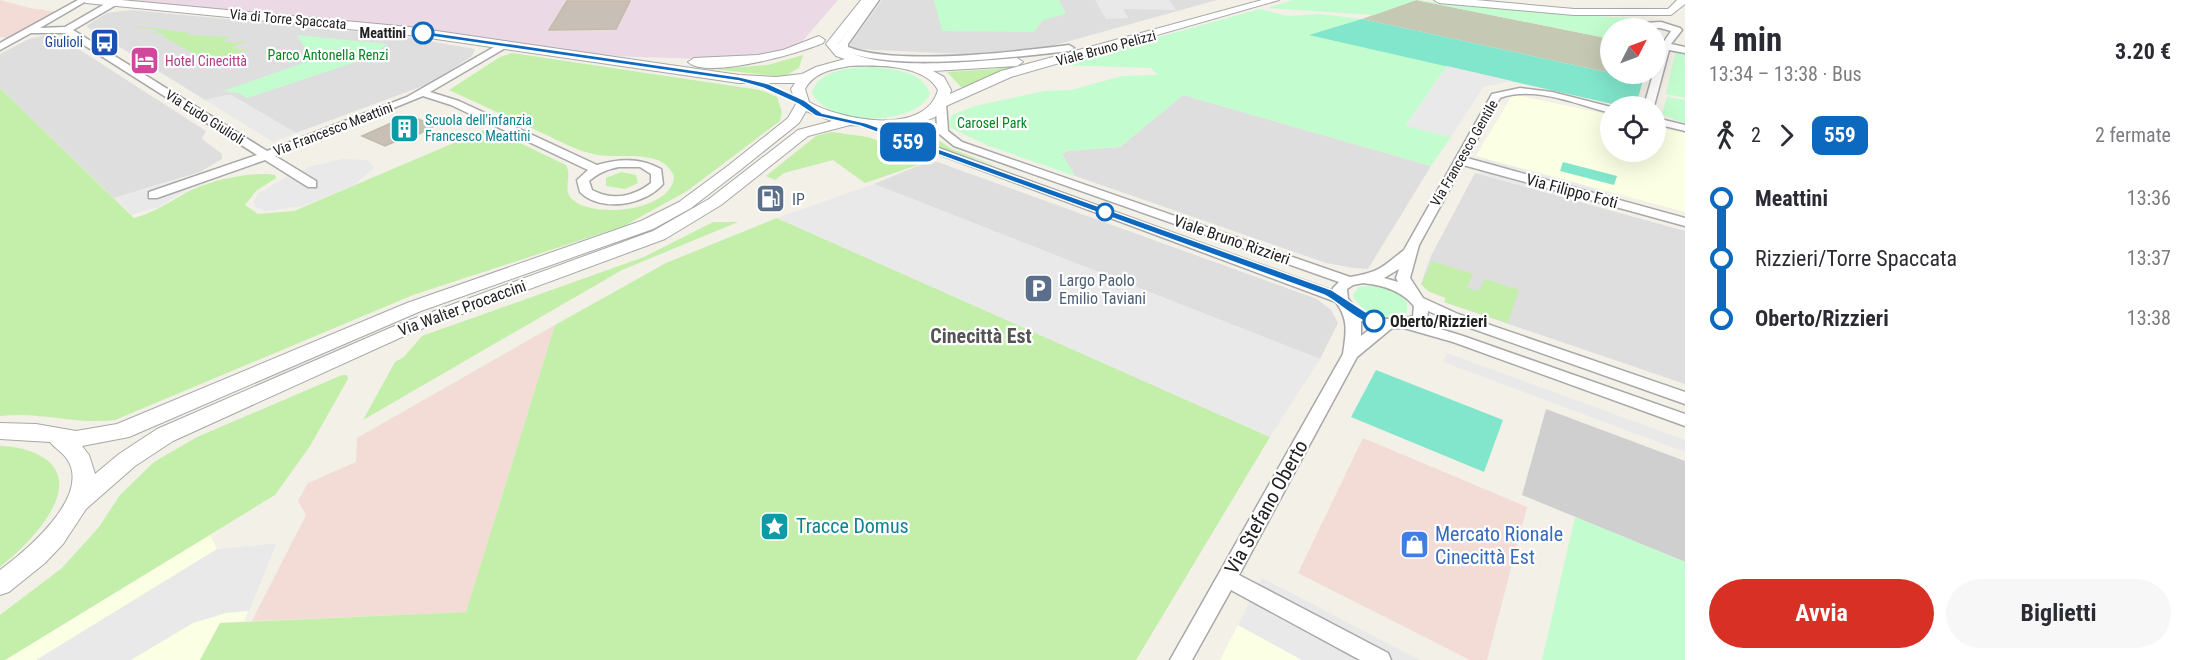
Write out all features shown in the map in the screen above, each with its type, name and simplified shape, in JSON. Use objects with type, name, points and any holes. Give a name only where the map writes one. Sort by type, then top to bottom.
[{"type":"street","name":"Via di Torre Spaccata","points":[[85,0],[403,30],[740,79],[776,81],[810,75],[837,65],[868,61]]},
{"type":"street","points":[[0,46],[85,0]]},
{"type":"street","points":[[802,103],[798,90],[810,75],[819,40],[853,0]]},
{"type":"street","points":[[867,0],[832,46],[842,55],[915,68],[932,76],[941,84],[944,93],[941,103]]},
{"type":"street","points":[[875,0],[843,44],[845,50],[864,55],[951,57],[999,56],[1069,48]]},
{"type":"street","name":"Viale Bruno Pelizzi","points":[[915,68],[1009,63],[1240,0]]},
{"type":"street","name":"Viale Bruno Pelizzi","points":[[855,123],[910,120],[930,113],[941,103],[994,79],[1275,0]]},
{"type":"street","points":[[1439,0],[1555,12],[1641,14],[1671,12],[1683,0]]},
{"type":"street","points":[[29,31],[68,30],[113,3]]},
{"type":"street","points":[[61,13],[90,15]]},
{"type":"street","points":[[1666,27],[1676,30],[1676,34],[1666,41]]},
{"type":"street","name":"Via Eudo Giulioli","points":[[68,30],[312,184]]},
{"type":"street","points":[[603,60],[751,62],[788,54],[819,40]]},
{"type":"street","name":"Via Francesco Meattini","points":[[153,195],[266,156],[423,93],[504,45]]},
{"type":"street","points":[[1666,46],[1685,50]]},
{"type":"street","points":[[1047,54],[1061,61]]},
{"type":"street","points":[[941,67],[951,57]]},
{"type":"street","name":"Via di Torre Spaccata","points":[[740,79],[773,88],[819,115],[855,123]]},
{"type":"street","name":"Via Francesco Gentile","points":[[1415,299],[1403,278],[1410,251],[1493,99],[1500,93],[1529,92],[1600,108]]},
{"type":"street","points":[[423,93],[455,103],[596,169],[631,162],[651,167],[659,178],[657,184],[641,195],[629,199],[604,200],[586,192],[583,187],[584,180],[596,169]]},
{"type":"street","name":"Via Walter Procaccini","points":[[0,431],[36,432],[59,438],[85,439],[132,428],[414,307],[647,225],[685,205],[777,135],[794,120],[802,103]]},
{"type":"street","name":"Viale Bruno Rizzieri","points":[[941,103],[943,132],[958,144],[1349,281]]},
{"type":"street","name":"Viale Bruno Rizzieri","points":[[855,123],[1346,304],[1368,319],[1389,324],[1408,324]]},
{"type":"street","name":"Via Walter Procaccini","points":[[78,502],[127,460],[165,435],[406,328],[659,235],[723,196],[803,133],[855,123]]},
{"type":"street","points":[[1666,123],[1685,128]]},
{"type":"street","name":"Via Filippo Foti","points":[[1458,160],[1685,222]]},
{"type":"street","name":"Via Francesco Gentile","points":[[1367,279],[1387,272],[1410,251]]},
{"type":"street","points":[[1346,304],[1340,288],[1349,281],[1367,279],[1392,284],[1415,299],[1453,317],[1685,398]]},
{"type":"street","points":[[1408,324],[1422,315],[1415,299]]},
{"type":"street","name":"Via Stefano Oberto","points":[[1346,304],[1355,326],[1351,354]]},
{"type":"street","name":"Via Stefano Oberto","points":[[1181,660],[1351,354],[1374,333],[1389,324]]},
{"type":"street","points":[[1408,324],[1458,339],[1685,420]]},
{"type":"street","name":"Via Walter Procaccini","points":[[0,584],[37,555],[56,536],[78,502],[84,486],[81,460],[76,450],[59,438]]},
{"type":"street","points":[[1227,578],[1380,660]]},
{"type":"shaded area","points":[[0,0],[56,12],[7,38],[0,37]]},
{"type":"shaded area","points":[[123,0],[838,0],[800,44],[792,48],[736,60],[607,56],[413,28]]},
{"type":"shaded area","points":[[882,0],[1217,0],[1041,49],[964,54],[853,49],[850,44]]},
{"type":"shaded area","points":[[1095,0],[1169,0],[1176,10],[1123,9],[1128,18],[1106,19]]},
{"type":"shaded area","points":[[1416,0],[1600,37],[1600,71],[1362,19]]},
{"type":"shaded area","points":[[132,10],[394,35],[475,49],[472,56],[431,83],[296,133],[231,95],[205,100],[86,26],[107,13]]},
{"type":"shaded area","points":[[50,34],[68,39],[66,41],[206,131],[202,139],[222,154],[222,159],[200,172],[114,198],[0,88],[0,54],[29,39]]},
{"type":"shaded area","points":[[1447,66],[1512,81],[1483,87],[1451,137],[1406,126]]},
{"type":"shaded area","points":[[231,95],[296,133],[273,142],[205,100]]},
{"type":"shaded area","points":[[1183,95],[1431,166],[1368,269],[1326,263],[1075,176],[1062,154],[1067,151],[1120,147]]},
{"type":"shaded area","points":[[1516,95],[1600,113],[1600,162],[1666,162],[1666,128],[1685,133],[1685,212],[1476,156],[1511,97]]},
{"type":"shaded area","points":[[343,159],[367,160],[374,168],[353,186],[302,206],[265,211],[256,207],[253,202],[259,193],[286,177],[312,166]]},
{"type":"shaded area","points":[[1484,159],[1607,192],[1608,197],[1487,164]]},
{"type":"shaded area","points":[[932,160],[1317,299],[1331,310],[1338,323],[1320,359],[874,184]]},
{"type":"shaded area","points":[[1477,169],[1554,190],[1558,196],[1480,174]]},
{"type":"shaded area","points":[[1475,173],[1685,231],[1685,384],[1444,302],[1446,298],[1428,291],[1421,284],[1431,256]]},
{"type":"shaded area","points":[[191,176],[200,185],[186,190],[159,207],[131,215],[114,198]]},
{"type":"shaded area","name":"Largo Paolo Emilio Taviani","points":[[874,184],[1320,359],[1270,437],[777,218]]},
{"type":"shaded area","points":[[555,325],[466,612],[252,621],[306,515],[298,501],[308,483],[356,462],[357,438]]},
{"type":"shaded area","points":[[1447,353],[1685,440],[1685,452],[1443,362]]},
{"type":"shaded area","points":[[1546,409],[1685,461],[1685,562],[1522,495]]},
{"type":"shaded area","name":"Mercato Rionale Cinecittà Est","points":[[1363,438],[1527,507],[1487,660],[1470,660],[1298,573]]},
{"type":"shaded area","points":[[210,535],[217,549],[277,543],[244,621],[220,623],[200,660],[5,660]]},
{"type":"shaded area","points":[[277,543],[249,611],[226,613],[193,623],[131,660],[36,660],[217,549]]},
{"type":"shaded area","points":[[1262,578],[1420,660],[1302,660],[1238,625]]},
{"type":"shaded area","points":[[1238,625],[1302,660],[1220,660]]},
{"type":"green space","points":[[934,0],[1059,0],[1066,14],[1043,20],[1034,32],[942,31]]},
{"type":"green space","points":[[1293,0],[1416,0],[1374,15],[1268,8]]},
{"type":"green space","points":[[1416,0],[1526,11],[1635,18],[1600,18],[1600,37]]},
{"type":"green space","name":"Carosel Park","points":[[1260,9],[1287,16],[1320,14],[1362,19],[1311,35],[1447,66],[1406,125],[1451,137],[1431,166],[1183,95],[1120,147],[1067,151],[1062,154],[1075,176],[989,146],[951,128],[949,122],[952,115],[975,106],[1044,91],[1071,90],[1122,76],[1157,75],[1151,68],[1057,65]]},
{"type":"green space","points":[[1362,19],[1600,71],[1600,84],[1642,84],[1639,96],[1600,96],[1600,101],[1309,35]]},
{"type":"green space","points":[[136,27],[190,33],[188,35],[230,37],[223,41],[234,43],[243,41],[245,42],[232,47],[250,50],[207,61],[162,36],[165,34],[154,33],[159,30]]},
{"type":"green space","name":"Parco Antonella Renzi","points":[[297,35],[388,44],[359,61],[247,98],[239,93],[223,91],[312,60]]},
{"type":"green space","points":[[1676,50],[1685,52],[1685,98],[1666,94]]},
{"type":"green space","points":[[512,53],[760,90],[777,97],[782,112],[780,121],[687,191],[624,226],[413,295],[115,420],[86,421],[29,415],[0,416],[0,88],[134,218],[155,210],[193,189],[228,178],[253,174],[275,175],[276,178],[256,191],[245,205],[258,214],[294,211],[489,128],[566,165],[568,192],[573,200],[583,206],[614,210],[631,208],[661,197],[670,188],[674,176],[660,161],[640,156],[608,156],[584,151],[449,90],[500,57]]},
{"type":"green space","points":[[803,55],[799,68],[783,77],[713,69],[768,65]]},
{"type":"green space","points":[[1051,58],[1000,71],[963,89],[947,72],[995,69]]},
{"type":"green space","points":[[870,67],[897,70],[913,75],[926,86],[930,94],[921,105],[907,112],[890,117],[871,118],[852,117],[835,112],[821,104],[812,93],[821,79],[828,74],[845,69]]},
{"type":"green space","points":[[1667,97],[1685,100],[1685,124],[1666,116]]},
{"type":"green space","points":[[930,125],[932,136],[952,149],[1002,168],[898,133]]},
{"type":"green space","points":[[831,132],[868,137],[932,160],[865,183],[833,160],[784,173],[775,180],[766,176],[816,136]]},
{"type":"green space","points":[[1563,162],[1617,176],[1614,185],[1560,171]]},
{"type":"green space","points":[[621,172],[636,175],[638,183],[625,189],[606,186],[606,178]]},
{"type":"green space","points":[[777,218],[1270,437],[1136,660],[200,660],[220,623],[466,612],[555,325],[666,263]]},
{"type":"green space","points":[[713,222],[738,222],[622,270],[363,420],[395,362],[404,357],[422,336],[644,257]]},
{"type":"green space","points":[[1432,261],[1473,274],[1467,288],[1479,291],[1485,279],[1519,290],[1508,323],[1444,302],[1446,298],[1428,291],[1421,284]]},
{"type":"green space","points":[[1359,287],[1383,288],[1398,294],[1407,302],[1407,312],[1393,317],[1369,312],[1356,302],[1353,295]]},
{"type":"green space","points":[[1376,370],[1503,420],[1484,472],[1351,417]]},
{"type":"green space","points":[[342,375],[347,375],[348,379],[310,446],[275,495],[5,660],[0,660],[0,615],[62,568],[99,527],[120,495],[154,462],[197,437]]},
{"type":"green space","points":[[0,446],[23,449],[44,458],[56,470],[59,485],[56,500],[37,532],[0,567]]},
{"type":"green space","points":[[1575,517],[1685,562],[1685,660],[1542,660]]},
{"type":"building","points":[[567,1],[630,1],[616,29],[549,30]]},
{"type":"building","name":"Scuola dell'infanzia Francesco Meattini","points":[[409,115],[434,126],[406,141],[401,139],[385,146],[362,136]]},
{"type":"bus line","name":"559","points":[[423,33],[740,79],[766,86],[801,102],[819,115],[846,123],[863,124],[888,135],[1328,292],[1341,298],[1344,304],[1356,313],[1374,321]]},
{"type":"place","name":"Meattini","points":[[423,33]]},
{"type":"place","name":"Giulioli","points":[[104,42]]},
{"type":"place","name":"Hotel Cinecittà","points":[[144,61]]},
{"type":"place","name":"Scuola dell'infanzia Francesco Meattini","points":[[404,128]]},
{"type":"place","name":"IP","points":[[771,199]]},
{"type":"place","name":"Largo Paolo Emilio Taviani","points":[[1038,289]]},
{"type":"place","name":"Oberto/Rizzieri","points":[[1374,321]]},
{"type":"place","name":"Tracce Domus","points":[[775,526]]},
{"type":"place","name":"Mercato Rionale Cinecittà Est","points":[[1414,545]]},
{"type":"district","name":"Cinecittà Est","points":[[981,336]]}]
